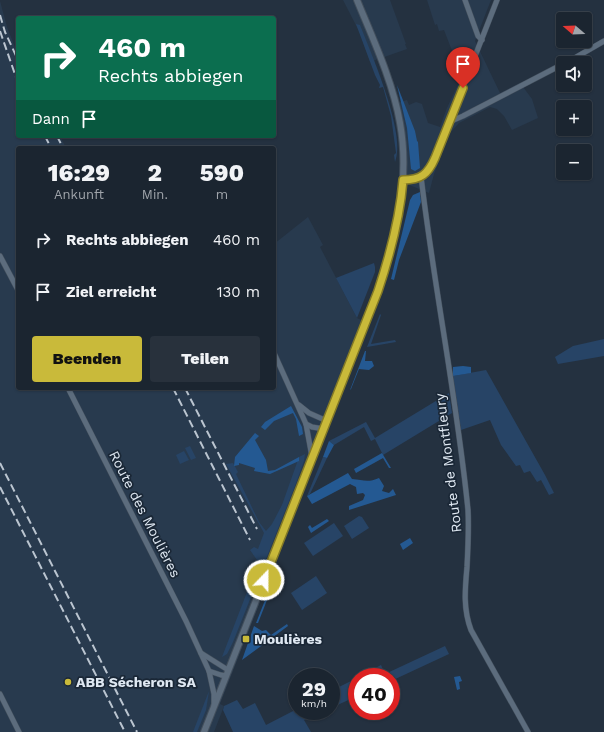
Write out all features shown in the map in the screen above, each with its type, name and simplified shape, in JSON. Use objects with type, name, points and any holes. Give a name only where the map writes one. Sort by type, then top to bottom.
[{"type":"street","points":[[204,732],[374,302],[384,273],[397,223],[403,180],[403,152],[398,113],[389,82],[357,0]]},
{"type":"street","points":[[465,0],[478,36],[482,40]]},
{"type":"street","points":[[403,180],[414,180],[421,176],[427,172],[434,161],[497,0]]},
{"type":"street","points":[[578,56],[604,41]]},
{"type":"street","points":[[449,122],[464,116],[556,68]]},
{"type":"street","name":"Route de Montfleury","points":[[421,176],[468,510],[469,540],[465,596],[466,616],[474,635],[528,732]]},
{"type":"street","points":[[0,256],[16,286]]},
{"type":"street","points":[[276,357],[306,424],[312,458]]},
{"type":"street","name":"Route des Moulières","points":[[69,390],[186,621],[209,671]]},
{"type":"street","points":[[298,404],[309,413],[327,421]]},
{"type":"street","points":[[306,424],[312,427],[324,428]]},
{"type":"street","points":[[200,652],[227,673]]},
{"type":"street","points":[[209,671],[221,675],[227,673]]},
{"type":"street","points":[[209,671],[214,694],[214,706]]},
{"type":"street","points":[[0,694],[19,732]]},
{"type":"shaded area","points":[[343,0],[390,0],[407,49],[370,62],[360,33]]},
{"type":"shaded area","points":[[427,0],[491,0],[475,41],[500,93],[520,83],[532,99],[538,118],[512,130],[504,116],[497,109],[490,107],[459,123],[450,133],[434,174],[429,193],[407,184],[403,170],[403,150],[395,104],[407,100],[409,105],[416,102],[422,104],[428,123],[440,127],[464,72],[458,66],[444,30],[439,31],[437,24],[435,25]]},
{"type":"shaded area","points":[[0,1],[7,27],[16,50],[16,138],[61,138],[65,146],[16,146],[16,390],[276,390],[276,242],[308,217],[323,245],[320,247],[357,318],[369,324],[220,704],[224,706],[214,732],[0,732]]},
{"type":"shaded area","points":[[356,24],[360,25],[379,74],[392,114],[396,133],[397,150],[395,162],[394,155],[396,153],[391,116],[383,87],[379,88],[380,85]]},
{"type":"shaded area","points":[[397,85],[418,142],[420,168],[415,171],[411,169],[407,128]]},
{"type":"shaded area","points":[[420,192],[421,202],[399,260],[394,280],[391,279],[410,200],[413,195]]},
{"type":"shaded area","points":[[374,263],[375,272],[357,318],[336,278]]},
{"type":"shaded area","points":[[380,314],[381,315],[371,344],[395,340],[396,342],[367,347]]},
{"type":"shaded area","points":[[604,339],[604,356],[558,364],[555,357],[573,346]]},
{"type":"shaded area","points":[[365,351],[365,361],[372,361],[374,366],[369,370],[359,369],[350,390]]},
{"type":"shaded area","points":[[453,367],[471,367],[471,373],[453,376]]},
{"type":"shaded area","points":[[486,370],[554,493],[549,495],[541,480],[537,482],[530,471],[524,473],[520,465],[516,466],[501,445],[490,420],[461,430],[453,376]]},
{"type":"shaded area","points":[[449,393],[452,413],[383,455],[375,439],[371,441],[364,427],[334,445],[329,441],[366,422],[375,438]]},
{"type":"shaded area","points":[[291,406],[302,427],[303,434],[299,436],[296,419],[293,413],[274,421],[265,430],[261,427],[265,422]]},
{"type":"shaded area","points":[[255,433],[259,436],[255,440],[266,460],[268,471],[275,470],[299,457],[299,461],[270,474],[254,471],[255,468],[239,463],[239,465],[234,466],[235,457]]},
{"type":"shaded area","points":[[329,441],[334,445],[327,458],[323,457]]},
{"type":"shaded area","points":[[190,446],[196,458],[191,460],[185,448]]},
{"type":"shaded area","points":[[184,451],[189,460],[180,464],[176,455]]},
{"type":"shaded area","points":[[382,453],[391,468],[389,468],[383,458],[356,473],[354,469]]},
{"type":"shaded area","points":[[305,454],[295,486],[233,642],[227,654],[222,657],[259,561],[250,550],[254,547],[258,549],[264,533],[226,464],[233,463],[238,472],[236,474],[259,522],[266,531],[272,524],[282,505],[299,457]]},
{"type":"shaded area","points":[[323,457],[327,458],[310,494],[307,496]]},
{"type":"shaded area","points":[[348,473],[352,479],[369,481],[379,478],[384,486],[382,491],[389,493],[393,489],[396,495],[349,510],[349,506],[363,500],[365,495],[363,493],[357,494],[356,487],[350,484],[312,504],[307,496]]},
{"type":"shaded area","points":[[359,516],[362,517],[369,528],[352,539],[344,526]]},
{"type":"shaded area","points":[[327,519],[329,521],[311,533],[308,527],[310,525],[312,528]]},
{"type":"shaded area","points":[[334,523],[343,536],[313,556],[304,543]]},
{"type":"shaded area","points":[[410,538],[413,543],[403,550],[400,544]]},
{"type":"shaded area","points":[[316,576],[327,593],[302,610],[291,593]]},
{"type":"shaded area","points":[[275,579],[279,581],[281,588],[280,593],[269,595],[258,623],[256,623],[271,585]]},
{"type":"shaded area","points":[[287,624],[288,626],[242,660],[254,626],[262,631],[266,630],[271,635]]},
{"type":"shaded area","points":[[445,646],[449,654],[400,677],[400,668],[398,668]]},
{"type":"shaded area","points":[[381,665],[382,668],[375,668]]},
{"type":"shaded area","points":[[460,676],[462,681],[459,682],[460,689],[457,690],[454,677]]},
{"type":"shaded area","points":[[348,682],[348,700],[340,704],[340,686]]},
{"type":"shaded area","points":[[209,691],[206,710],[197,732],[193,732]]},
{"type":"shaded area","points":[[237,700],[243,709],[255,703],[266,725],[288,714],[288,720],[304,720],[311,732],[233,732],[223,710],[224,706]]},
{"type":"railway","points":[[0,15],[5,32],[16,56]]},
{"type":"railway","points":[[0,31],[16,77]]},
{"type":"railway","points":[[46,138],[50,146]]},
{"type":"railway","points":[[58,138],[62,146]]},
{"type":"railway","points":[[174,390],[250,540]]},
{"type":"railway","points":[[186,390],[257,529]]},
{"type":"railway","points":[[0,463],[137,732]]},
{"type":"railway","points":[[0,487],[125,732]]},
{"type":"place","name":"Moulières","points":[[246,639]]},
{"type":"place","name":"ABB Sécheron SA","points":[[68,682]]},
{"type":"route","points":[[264,580],[378,291],[397,223],[403,180],[416,179],[424,174],[431,165],[463,88]]}]
